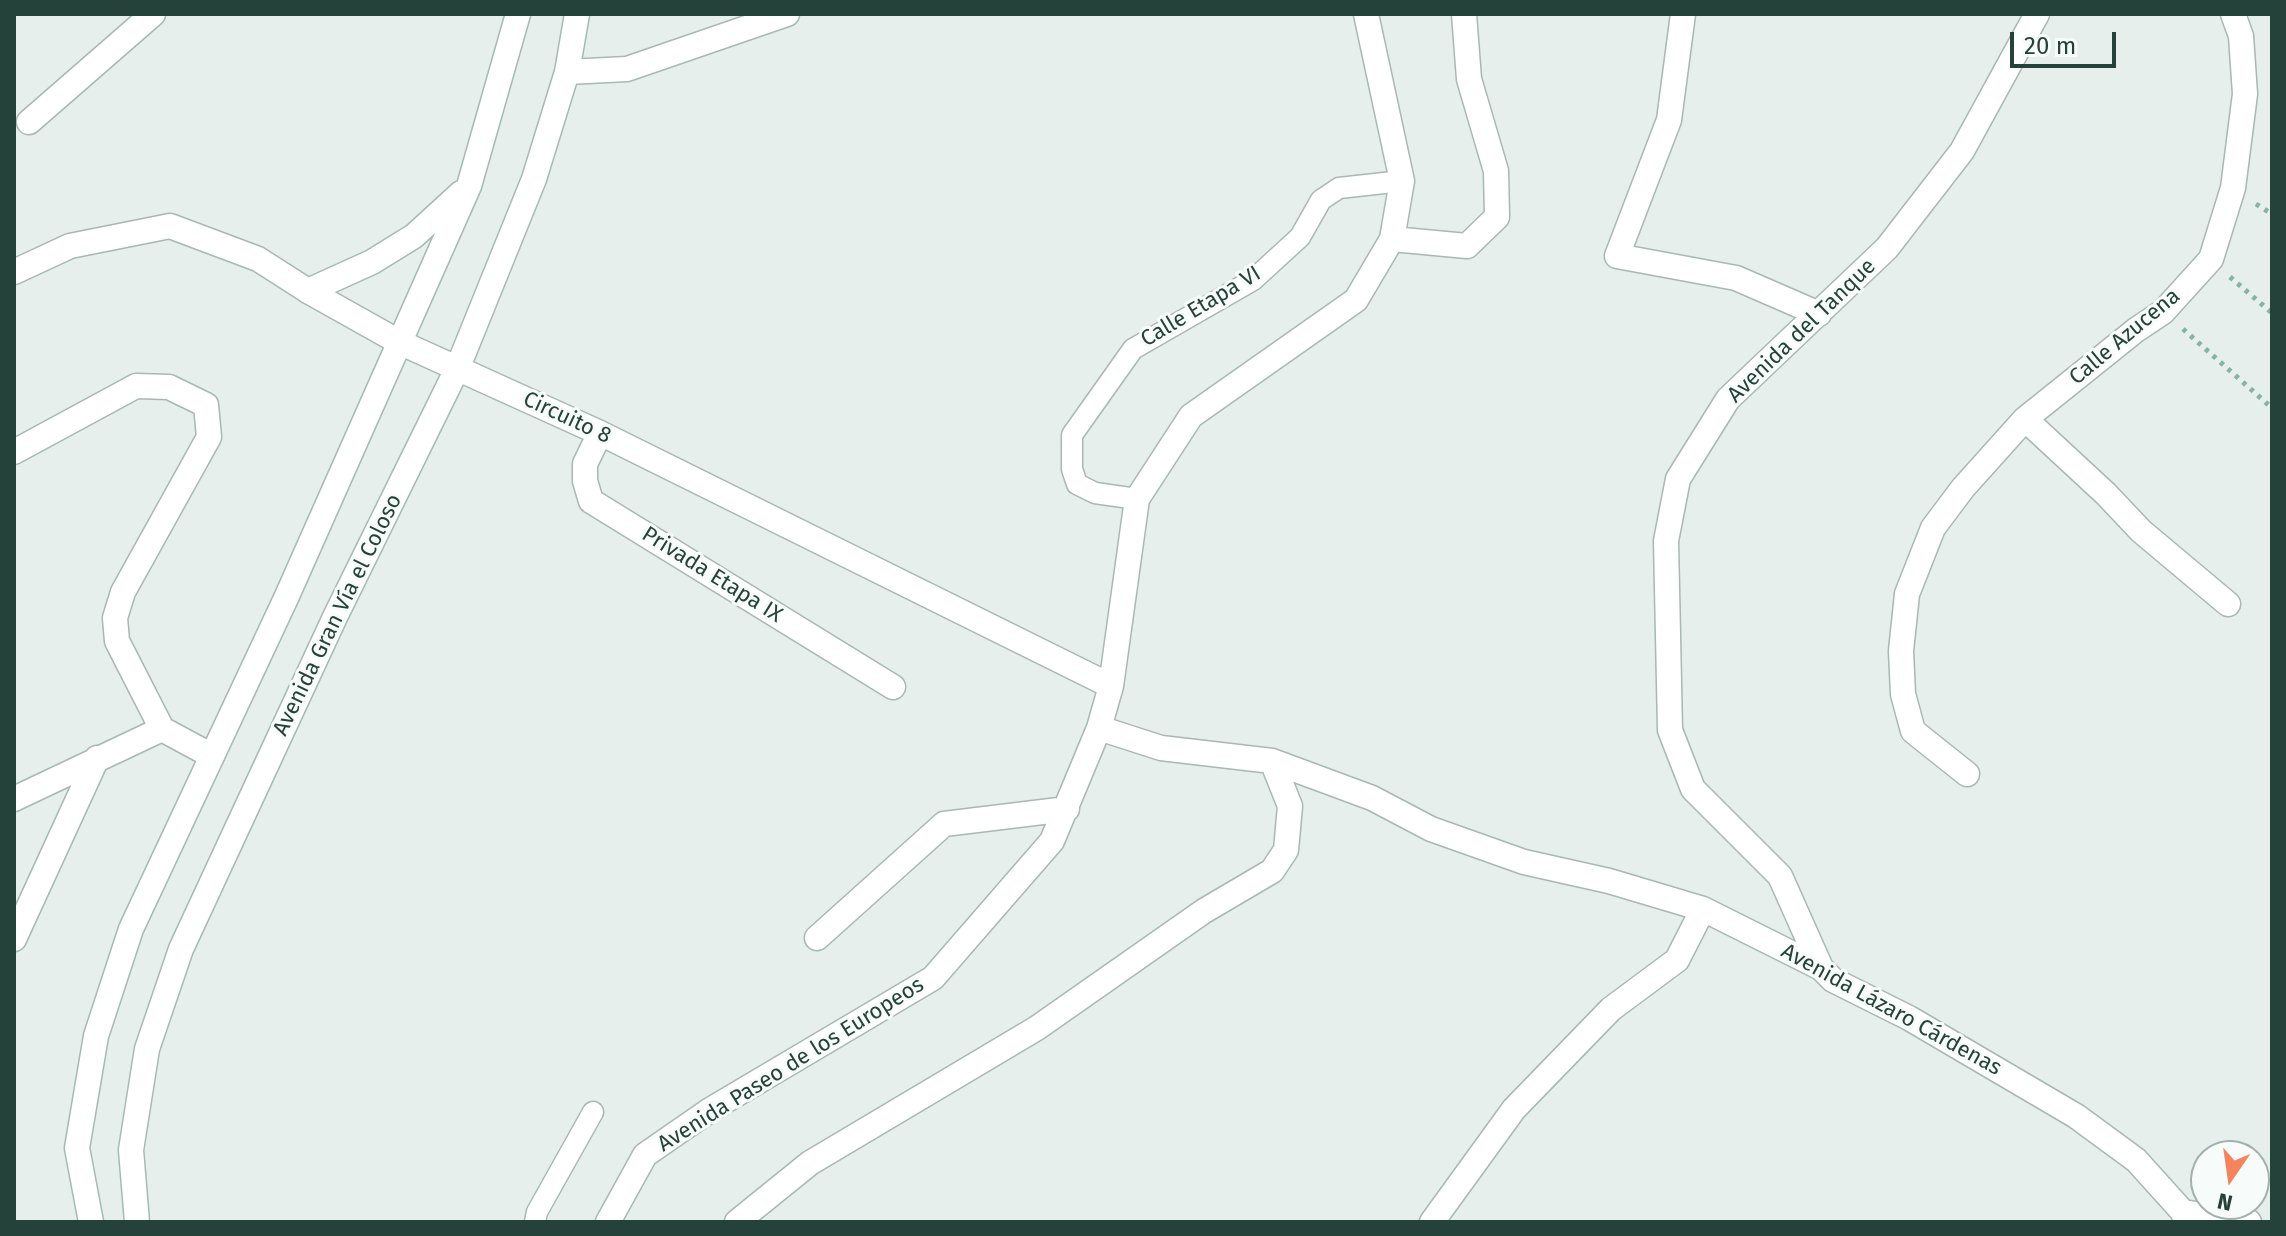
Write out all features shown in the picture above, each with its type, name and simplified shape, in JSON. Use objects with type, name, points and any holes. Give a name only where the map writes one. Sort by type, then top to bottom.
[{"type":"street","points":[[29,122],[153,14]]},
{"type":"street","points":[[91,1222],[77,1148],[96,1036],[131,929],[287,596],[469,186],[518,14]]},
{"type":"street","name":"Avenida Gran Vía el Coloso","points":[[137,1222],[131,1150],[135,1121],[147,1049],[181,949],[335,617],[458,367],[534,179],[567,72],[577,14]]},
{"type":"street","points":[[567,72],[627,69],[787,14]]},
{"type":"street","name":"Avenida Paseo de los Europeos","points":[[608,1222],[645,1155],[710,1110],[933,978],[1052,841],[1099,728],[1111,686],[1137,499],[1191,416],[1356,300],[1392,239],[1402,181],[1366,14]]},
{"type":"street","points":[[1392,239],[1467,246],[1497,217],[1496,171],[1469,79],[1464,14]]},
{"type":"street","points":[[1683,14],[1669,120],[1617,256],[1736,278],[1819,314]]},
{"type":"street","name":"Avenida del Tanque","points":[[1821,968],[1780,876],[1693,789],[1670,730],[1666,541],[1678,479],[1728,399],[1887,248],[1962,151],[2037,14]]},
{"type":"street","name":"Calle Azucena","points":[[1967,774],[1913,731],[1903,694],[1901,651],[1907,594],[1933,528],[1963,488],[2025,419],[2163,312],[2211,259],[2233,188],[2245,94],[2241,36],[2233,14]]},
{"type":"street","points":[[308,291],[372,262],[414,236],[469,186]]},
{"type":"street","name":"Circuito 8","points":[[14,272],[70,246],[170,226],[258,259],[399,342],[600,433],[1111,686]]},
{"type":"street","points":[[14,452],[136,386],[169,387],[206,405],[209,437],[123,592],[115,618],[117,641],[162,729],[212,756]]},
{"type":"street","points":[[2025,419],[2141,531],[2228,604]]},
{"type":"street","name":"Privada Etapa IX","points":[[600,433],[585,464],[585,481],[591,501],[893,687]]},
{"type":"street","name":"Avenida Lázaro Cárdenas","points":[[1099,728],[1161,748],[1272,761],[1372,798],[1431,829],[1524,862],[1609,881],[1703,909],[1821,968],[1833,980],[1909,1018],[2076,1116],[2136,1160],[2184,1217]]},
{"type":"street","points":[[14,799],[162,729]]},
{"type":"street","points":[[14,939],[97,758]]},
{"type":"street","points":[[737,1222],[810,1163],[1037,1028],[1204,911],[1272,871],[1286,850],[1290,806],[1272,761]]},
{"type":"street","points":[[817,938],[944,824],[1067,809]]},
{"type":"street","points":[[1432,1222],[1514,1109],[1611,1009],[1677,960],[1703,909]]},
{"type":"street","points":[[2184,1217],[2249,1222]]},
{"type":"lane","name":"Calle Etapa VI","points":[[1137,499],[1095,493],[1077,484],[1072,469],[1072,435],[1133,349],[1253,280],[1300,237],[1321,200],[1339,188],[1402,181]]},
{"type":"lane","points":[[535,1222],[537,1212],[593,1112]]},
{"type":"path","points":[[2211,259],[2272,313]]},
{"type":"path","points":[[2163,312],[2272,408]]}]
